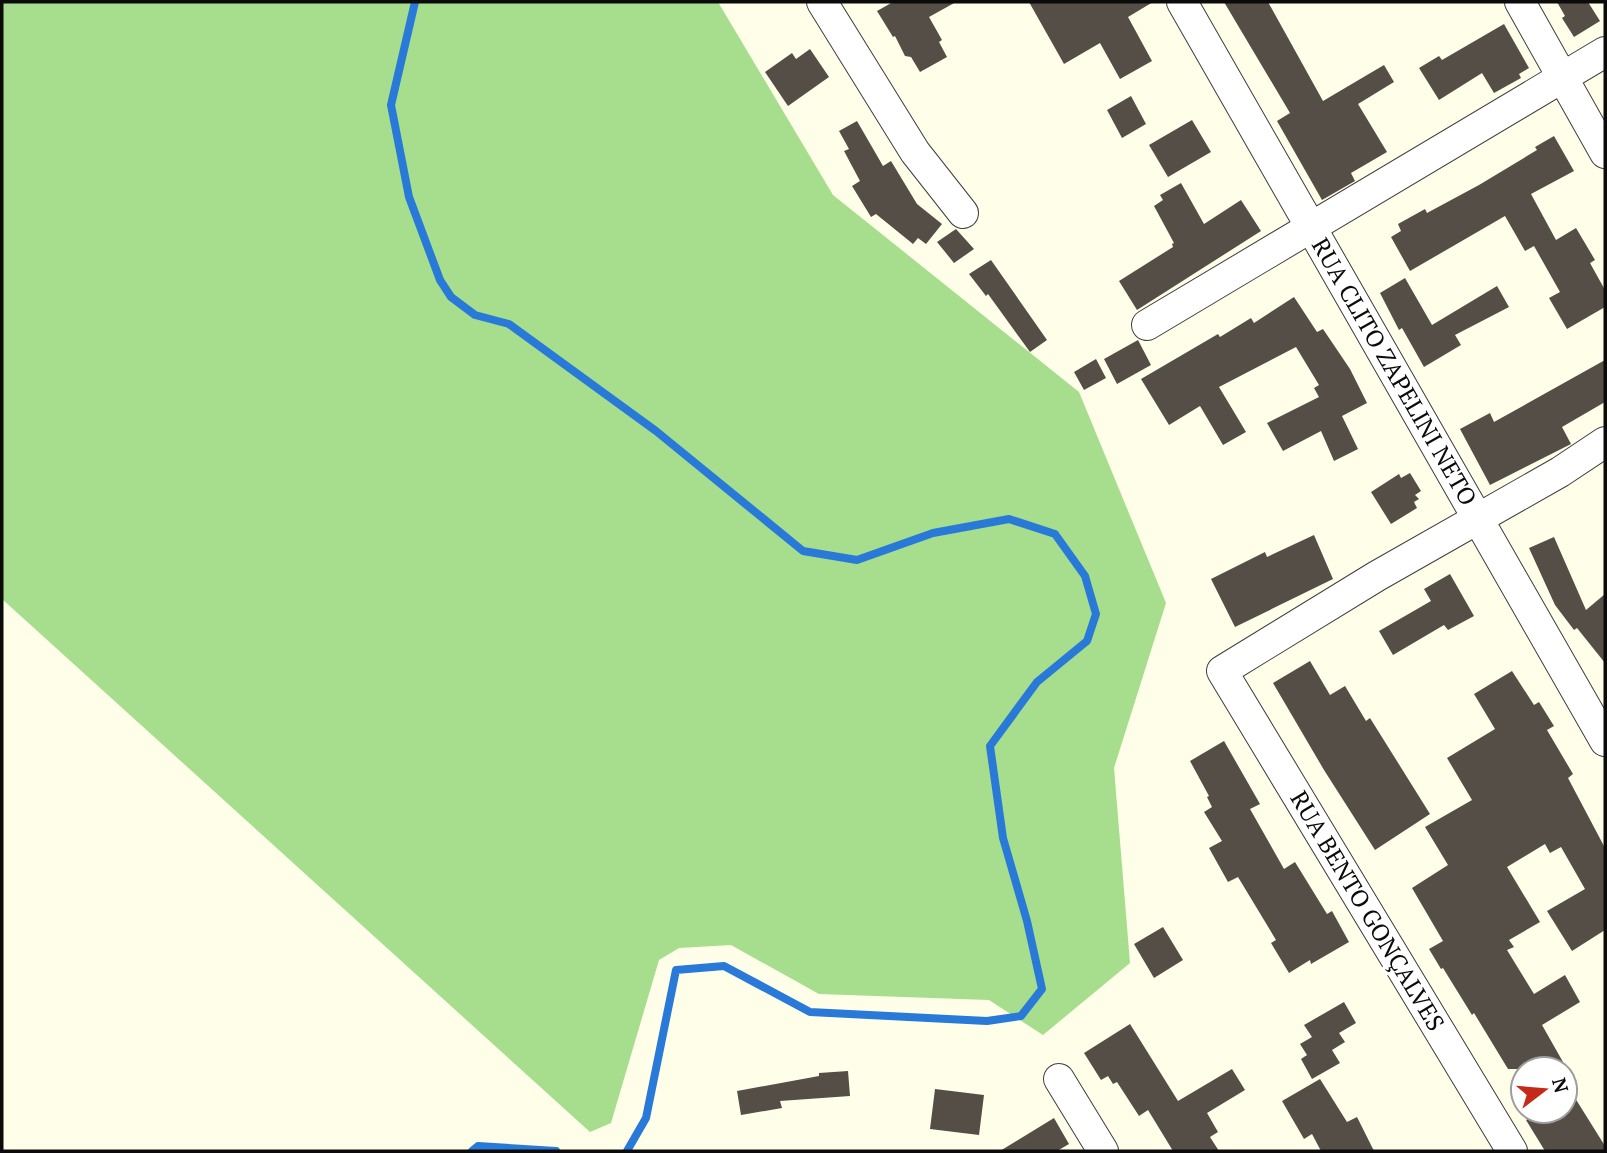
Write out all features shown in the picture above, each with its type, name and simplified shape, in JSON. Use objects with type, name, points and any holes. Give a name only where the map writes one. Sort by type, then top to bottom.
[{"type":"street","points":[[822,2],[915,152],[963,213]]},
{"type":"street","name":"RUA CLITO ZAPELINI NETO","points":[[1182,2],[1605,741]]},
{"type":"street","points":[[1520,2],[1605,153]]},
{"type":"street","points":[[1147,325],[1605,52]]},
{"type":"street","points":[[1478,519],[1560,472],[1605,442]]},
{"type":"street","name":"RUA BENTO GONÇALVES","points":[[1478,519],[1377,576],[1222,671],[1512,1151]]},
{"type":"street","points":[[1059,1079],[1103,1151]]},
{"type":"green space","points":[[2,2],[718,2],[833,195],[1079,392],[1166,603],[1114,768],[1130,963],[1043,1035],[989,1000],[819,994],[731,945],[679,948],[659,960],[611,1123],[590,1132],[2,599]]},
{"type":"building","points":[[893,2],[956,2],[929,17],[942,40],[939,42],[947,57],[920,72],[911,57],[905,56],[877,11]]},
{"type":"building","points":[[1029,2],[1153,2],[1128,17],[1152,61],[1120,79],[1100,43],[1064,64]]},
{"type":"building","points":[[1224,2],[1268,2],[1323,101],[1384,65],[1394,82],[1358,104],[1387,152],[1351,173],[1355,181],[1322,200],[1277,121],[1290,113]]},
{"type":"building","points":[[1557,2],[1588,2],[1600,21],[1574,37],[1562,18],[1565,16]]},
{"type":"building","points":[[1504,24],[1529,68],[1519,74],[1521,78],[1494,93],[1482,73],[1439,100],[1419,68],[1439,56],[1442,60]]},
{"type":"building","points":[[810,49],[829,77],[788,106],[765,72],[792,53],[796,59]]},
{"type":"building","points":[[1131,96],[1146,124],[1122,138],[1107,110]]},
{"type":"building","points":[[1192,120],[1211,152],[1168,177],[1149,145]]},
{"type":"building","points":[[857,121],[883,166],[891,161],[917,204],[942,224],[926,244],[918,238],[913,244],[876,214],[871,217],[852,186],[860,181],[844,151],[849,149],[839,131]]},
{"type":"building","points":[[1554,136],[1574,171],[1531,194],[1556,240],[1576,228],[1595,260],[1590,263],[1605,290],[1605,307],[1567,329],[1549,298],[1560,292],[1534,246],[1525,251],[1505,216],[1410,271],[1391,237],[1401,231],[1398,224],[1425,209],[1427,213],[1479,185],[1537,150],[1535,147]]},
{"type":"building","points":[[1181,183],[1204,224],[1241,200],[1261,231],[1137,310],[1119,281],[1173,247],[1174,243],[1154,206],[1163,200],[1160,195]]},
{"type":"building","points":[[956,229],[974,249],[954,263],[937,242]]},
{"type":"building","points":[[991,260],[1047,340],[1030,352],[988,294],[986,296],[969,274]]},
{"type":"building","points":[[1405,278],[1432,325],[1497,286],[1509,307],[1455,335],[1461,345],[1424,367],[1402,328],[1399,330],[1380,293]]},
{"type":"building","points":[[1294,297],[1317,332],[1323,329],[1350,369],[1367,403],[1342,416],[1358,449],[1334,461],[1321,431],[1283,451],[1267,423],[1319,397],[1314,388],[1319,385],[1296,347],[1219,387],[1246,432],[1223,445],[1200,406],[1169,425],[1141,379],[1218,334],[1220,337],[1251,318],[1254,323]]},
{"type":"building","points":[[1138,340],[1151,365],[1117,384],[1104,359]]},
{"type":"building","points":[[1096,359],[1106,378],[1084,390],[1074,372]]},
{"type":"building","points":[[1605,360],[1605,402],[1562,427],[1571,444],[1490,485],[1460,429],[1490,413],[1494,422]]},
{"type":"building","points":[[1410,473],[1421,491],[1415,495],[1419,499],[1414,502],[1417,508],[1391,524],[1371,492],[1399,474],[1401,478]]},
{"type":"building","points":[[1314,535],[1333,579],[1235,627],[1211,579],[1265,552],[1267,557]]},
{"type":"building","points":[[1554,537],[1586,610],[1605,594],[1605,663],[1555,605],[1529,548]]},
{"type":"building","points":[[1450,574],[1474,616],[1448,630],[1444,625],[1393,655],[1379,631],[1431,601],[1424,589]]},
{"type":"building","points":[[1310,661],[1330,695],[1345,686],[1366,721],[1370,718],[1430,814],[1375,850],[1273,683]]},
{"type":"building","points":[[1512,671],[1534,705],[1539,702],[1554,726],[1547,730],[1573,774],[1568,778],[1605,848],[1605,930],[1572,951],[1547,911],[1585,889],[1561,847],[1550,853],[1545,844],[1507,867],[1540,922],[1509,940],[1514,947],[1507,950],[1534,994],[1565,975],[1580,1002],[1542,1025],[1559,1055],[1509,1055],[1509,1069],[1429,949],[1443,941],[1412,888],[1448,865],[1425,827],[1472,800],[1447,758],[1495,729],[1474,694]]},
{"type":"building","points":[[1224,741],[1260,804],[1250,809],[1284,869],[1295,862],[1327,914],[1332,911],[1349,942],[1311,964],[1310,960],[1289,973],[1271,943],[1276,940],[1238,877],[1228,882],[1209,848],[1222,841],[1204,812],[1212,807],[1207,797],[1209,796],[1190,761]]},
{"type":"building","points":[[1163,927],[1183,960],[1154,978],[1134,944]]},
{"type":"building","points":[[1344,1002],[1356,1023],[1339,1033],[1345,1042],[1332,1050],[1340,1063],[1312,1079],[1301,1059],[1307,1055],[1300,1044],[1312,1037],[1304,1025]]},
{"type":"building","points":[[1130,1024],[1178,1101],[1232,1069],[1245,1090],[1207,1113],[1218,1132],[1210,1137],[1219,1151],[1173,1151],[1148,1110],[1139,1116],[1117,1082],[1113,1084],[1108,1076],[1101,1080],[1084,1053]]},
{"type":"building","points":[[848,1071],[850,1096],[780,1101],[782,1108],[741,1115],[737,1091],[819,1076],[819,1073]]},
{"type":"building","points":[[1320,1079],[1347,1122],[1357,1117],[1374,1151],[1321,1151],[1312,1134],[1304,1139],[1282,1101]]},
{"type":"building","points":[[935,1089],[984,1095],[979,1135],[930,1129]]},
{"type":"building","points":[[1579,1104],[1605,1146],[1605,1151],[1545,1151],[1529,1125],[1579,1125]]},
{"type":"building","points":[[1054,1118],[1069,1144],[1057,1151],[1000,1151]]},
{"type":"waterway","points":[[415,2],[391,105],[409,197],[440,280],[451,297],[475,315],[509,324],[656,431],[803,551],[857,560],[933,533],[1009,519],[1055,534],[1085,576],[1096,614],[1087,641],[1037,682],[990,746],[1003,838],[1027,921],[1042,989],[1021,1016],[987,1021],[810,1012],[724,966],[676,970],[646,1118],[627,1151]]},
{"type":"waterway","points":[[472,1151],[478,1146],[556,1151]]}]
